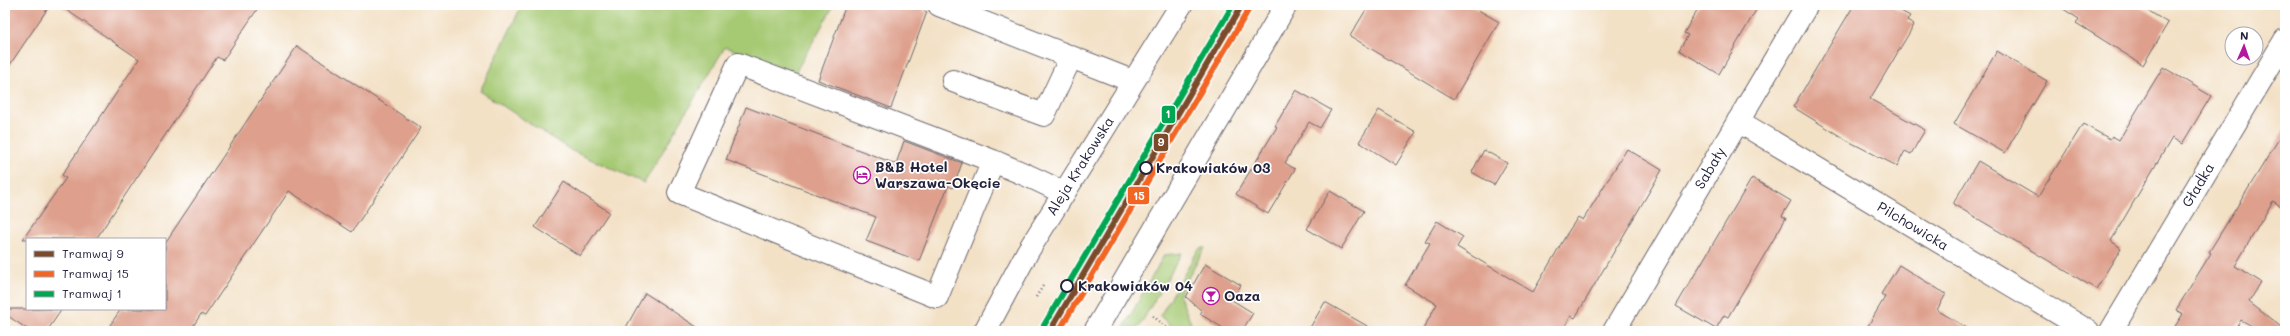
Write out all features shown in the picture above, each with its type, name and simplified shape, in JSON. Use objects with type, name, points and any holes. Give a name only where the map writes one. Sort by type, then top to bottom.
[{"type":"street","points":[[939,5],[1132,82]]},
{"type":"street","name":"Aleja Krakowska","points":[[985,331],[1011,281],[1063,193],[1181,5]]},
{"type":"street","points":[[1095,331],[1286,5]]},
{"type":"street","name":"Sabały","points":[[1614,331],[1807,5]]},
{"type":"street","name":"Gładka","points":[[2111,331],[2285,40]]},
{"type":"street","points":[[953,81],[1044,115],[1071,57]]},
{"type":"street","points":[[993,162],[937,297],[679,192],[738,64],[1041,180],[1063,193]]},
{"type":"street","name":"Pilchowicka","points":[[1738,121],[2088,331]]},
{"type":"path","points":[[1036,297],[1043,286]]},
{"type":"path","points":[[1153,316],[1171,331]]},
{"type":"green space","points":[[522,5],[834,5],[795,73],[725,47],[644,183],[572,151],[480,91]]},
{"type":"green space","points":[[1205,248],[1179,294],[1194,331],[1177,331],[1160,316],[1198,250]]},
{"type":"green space","points":[[1182,253],[1139,327],[1124,327],[1164,255]]},
{"type":"building","points":[[5,5],[50,5],[5,72]]},
{"type":"building","points":[[59,5],[260,5],[223,60],[217,57],[97,238],[23,239],[66,178],[62,175],[139,59]]},
{"type":"building","points":[[846,5],[909,5],[927,12],[891,108],[818,80]]},
{"type":"building","points":[[1369,5],[1470,5],[1499,22],[1454,99],[1350,36]]},
{"type":"building","points":[[1700,5],[1759,5],[1719,74],[1679,50],[1688,35],[1684,33]]},
{"type":"building","points":[[1854,5],[1890,5],[1910,16],[1907,21],[1914,25],[1870,99],[1925,130],[1911,154],[1905,151],[1897,166],[1848,141],[1793,107]]},
{"type":"building","points":[[2057,5],[2139,5],[2168,23],[2143,65],[2076,23],[2079,19]]},
{"type":"building","points":[[297,46],[421,128],[352,232],[289,191],[205,316],[201,314],[190,331],[106,331],[120,310],[166,310],[166,242]]},
{"type":"building","points":[[1997,51],[2047,81],[2005,153],[1954,124]]},
{"type":"building","points":[[2163,67],[2211,96],[2182,144],[2172,138],[2133,203],[2111,241],[2121,248],[2096,289],[1953,204],[1978,161],[2038,197],[2083,124],[2110,139],[2112,136],[2119,140]]},
{"type":"building","points":[[1296,90],[1331,110],[1320,128],[1309,122],[1285,163],[1295,169],[1268,214],[1236,194],[1277,127],[1275,126]]},
{"type":"building","name":"B&B Hotel Warszawa-Okęcie","points":[[746,107],[896,164],[904,141],[962,163],[953,188],[948,186],[919,261],[866,241],[876,217],[726,160]]},
{"type":"building","points":[[1379,110],[1416,132],[1396,165],[1359,142]]},
{"type":"building","points":[[2285,129],[2285,209],[2273,201],[2235,266],[2261,282],[2249,302],[2285,330],[2261,331],[2241,320],[2234,331],[2172,331],[2183,314],[2176,310],[2211,253],[2209,252]]},
{"type":"building","points":[[1627,149],[1662,170],[1575,318],[1571,316],[1562,331],[1422,331],[1437,304],[1405,285],[1430,243],[1425,241],[1437,221],[1463,237],[1457,247],[1533,292],[1568,232],[1578,217],[1583,220]]},
{"type":"building","points":[[1484,150],[1507,163],[1494,185],[1472,172]]},
{"type":"building","points":[[1752,178],[1791,201],[1782,216],[1786,218],[1728,317],[1724,315],[1716,329],[1676,306]]},
{"type":"building","points":[[564,182],[609,212],[580,256],[535,227]]},
{"type":"building","points":[[1330,191],[1364,211],[1341,249],[1307,229]]},
{"type":"building","name":"Oaza","points":[[1205,264],[1241,285],[1232,300],[1253,313],[1242,331],[1228,331],[1200,314],[1202,311],[1186,297]]},
{"type":"building","points":[[1899,265],[1946,294],[1937,310],[1972,331],[1865,331],[1885,297],[1881,294]]},
{"type":"building","points":[[645,293],[703,331],[624,331]]},
{"type":"building","points":[[1325,302],[1376,331],[1308,331]]},
{"type":"building","points":[[5,309],[61,310],[47,331],[30,331],[5,314]]},
{"type":"tram line","name":"1","points":[[1043,327],[1233,5]]},
{"type":"tram line","name":"9","points":[[1050,331],[1242,5]]},
{"type":"tram line","name":"15","points":[[1059,331],[1249,9]]},
{"type":"place","name":"Krakowiaków 03","points":[[1146,168]]},
{"type":"place","name":"B&B Hotel Warszawa-Okęcie","points":[[862,175]]},
{"type":"place","name":"Krakowiaków 04","points":[[1067,286]]},
{"type":"place","name":"Oaza","points":[[1211,296]]}]
